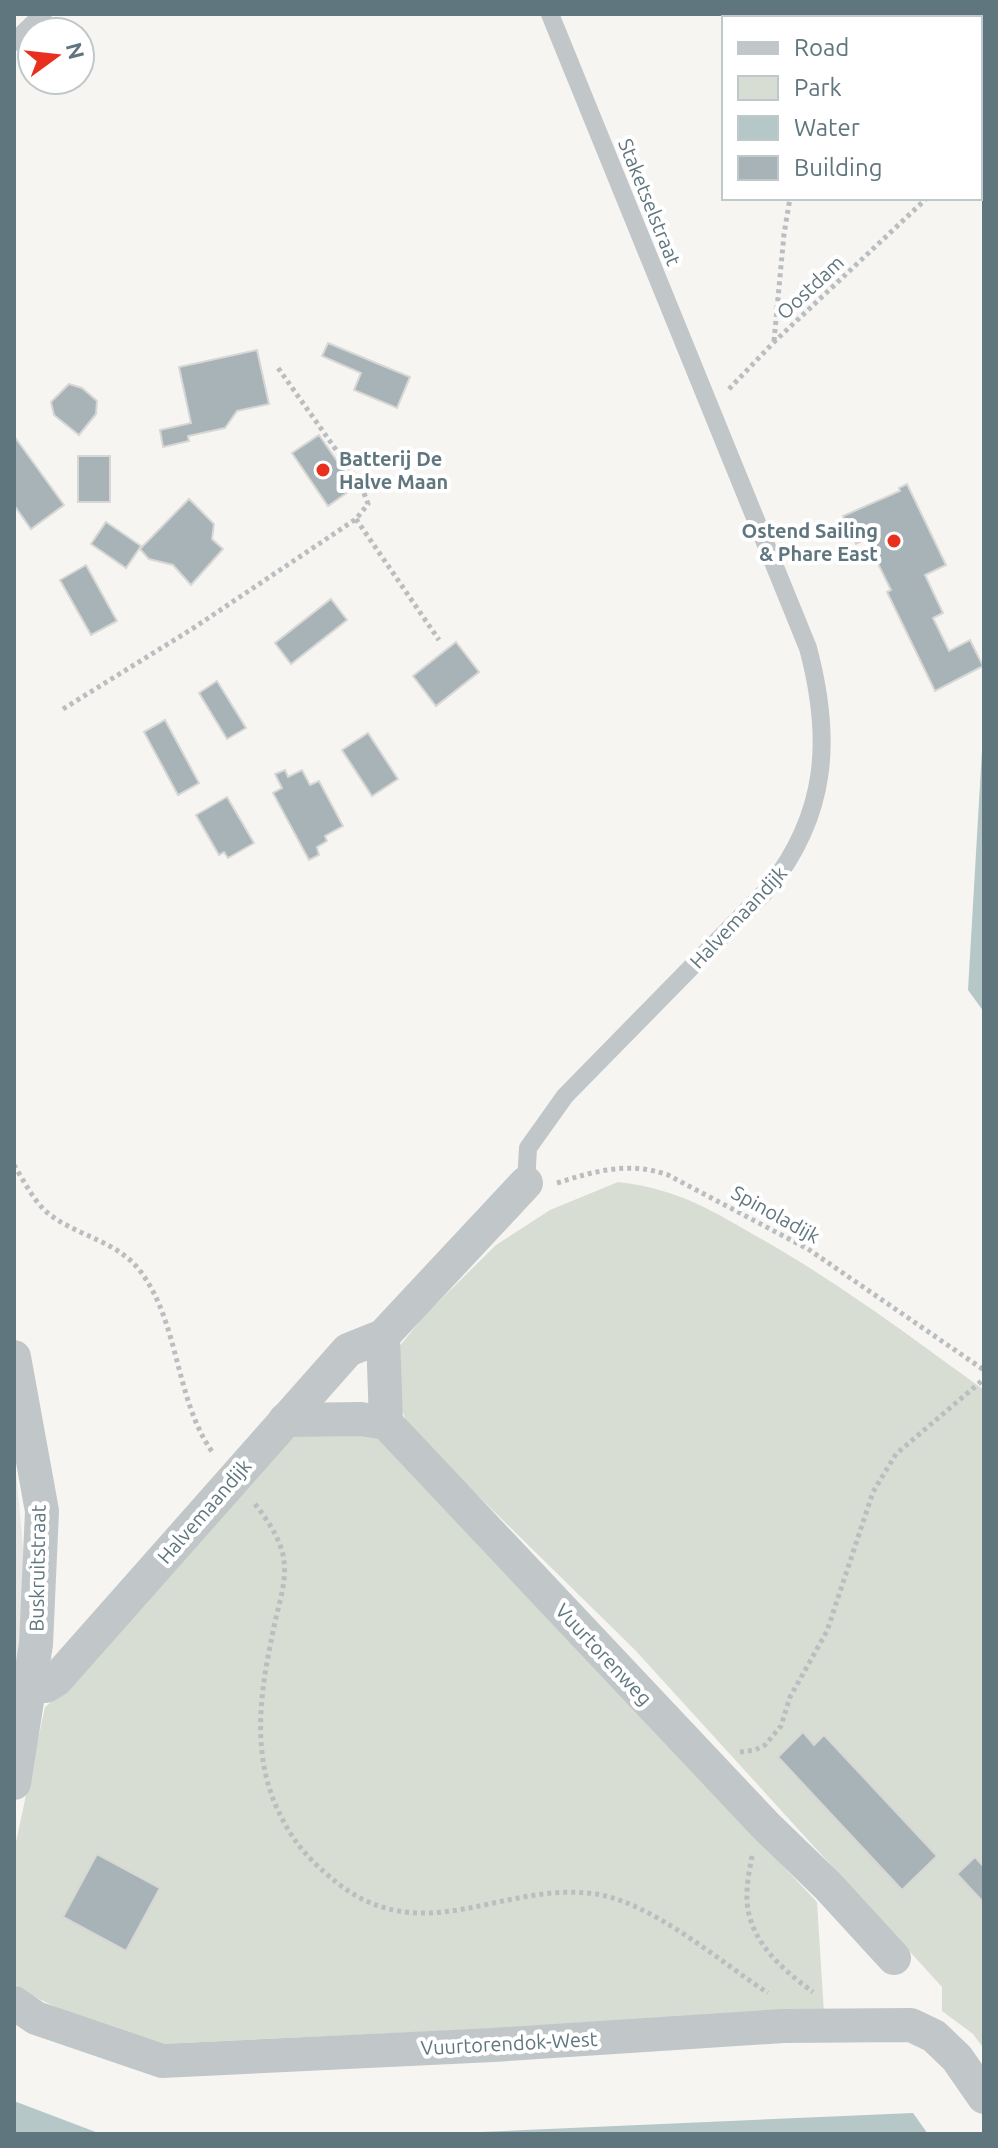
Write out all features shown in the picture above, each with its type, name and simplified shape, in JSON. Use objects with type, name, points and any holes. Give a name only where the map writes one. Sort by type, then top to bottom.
[{"type":"street","name":"Halvemaandijk","points":[[29,1685],[46,1686],[56,1680],[348,1350],[383,1336],[526,1183]]},
{"type":"street","points":[[285,1420],[361,1419],[386,1423],[383,1336]]},
{"type":"street","name":"Buskruitstraat","points":[[14,1357],[42,1511],[36,1644],[14,1783]]},
{"type":"street","name":"Vuurtorenweg","points":[[386,1423],[894,1958]]},
{"type":"street","name":"Vuurtorendok-West","points":[[14,2003],[36,2018],[162,2061],[493,2045],[783,2026],[911,2025],[934,2036],[957,2058],[984,2097]]},
{"type":"lane","points":[[14,42],[43,14]]},
{"type":"lane","name":"Staketselstraat","points":[[550,14],[710,407]]},
{"type":"lane","name":"Halvemaandijk","points":[[526,1183],[528,1148],[549,1116],[768,889],[799,844],[818,791],[823,739],[808,648],[710,407]]},
{"type":"path","points":[[774,342],[790,200]]},
{"type":"path","name":"Oostdam","points":[[727,392],[774,342],[925,200]]},
{"type":"path","points":[[63,709],[192,629],[356,519],[368,504],[361,485],[276,365]]},
{"type":"path","points":[[356,519],[439,640]]},
{"type":"path","points":[[14,1165],[47,1213],[67,1226],[113,1246],[141,1272],[155,1295],[195,1418],[209,1448],[232,1480],[267,1519],[282,1552],[285,1583],[259,1708],[262,1751],[275,1803],[296,1846],[346,1891],[388,1909],[420,1915],[570,1892],[600,1895],[645,1910],[782,2002],[783,2026]]},
{"type":"path","name":"Spinoladijk","points":[[526,1183],[556,1183],[595,1171],[623,1167],[648,1168],[668,1175],[808,1249],[984,1370]]},
{"type":"path","points":[[716,1773],[732,1754],[765,1745],[781,1726],[790,1697],[827,1631],[873,1492],[896,1454],[984,1379]]},
{"type":"path","points":[[767,1827],[752,1854],[746,1895],[749,1918],[762,1948],[810,1991],[841,2004],[849,2025]]},
{"type":"shaded area","points":[[14,1451],[23,1546],[23,1608],[14,1688]]},
{"type":"green space","points":[[984,14],[984,25],[982,27],[982,16],[760,16]]},
{"type":"green space","points":[[618,1182],[678,1196],[728,1220],[849,1294],[984,1390],[984,2049],[973,2034],[942,2011],[942,1987],[635,1650],[409,1428],[392,1385],[398,1348],[425,1315],[496,1245],[550,1210]]},
{"type":"green space","points":[[290,1432],[373,1434],[817,1902],[824,2013],[160,2044],[66,2012],[14,1984],[14,1851],[45,1707],[69,1687]]},
{"type":"water","points":[[984,716],[984,1012],[968,990]]},
{"type":"water","points":[[14,2101],[101,2134],[14,2134]]},
{"type":"water","points":[[913,2113],[928,2134],[433,2134]]},
{"type":"building","points":[[328,343],[410,377],[397,408],[354,390],[361,373],[322,356]]},
{"type":"building","points":[[257,350],[269,404],[237,411],[225,428],[188,436],[189,441],[163,447],[160,430],[191,423],[179,367]]},
{"type":"building","points":[[69,384],[82,388],[97,401],[96,414],[79,435],[54,415],[51,402]]},
{"type":"building","name":"Batterij De Halve Maan","points":[[319,435],[355,487],[328,506],[292,453]]},
{"type":"building","points":[[14,436],[64,505],[31,529],[14,505]]},
{"type":"building","points":[[78,456],[110,456],[110,502],[78,502]]},
{"type":"building","points":[[907,484],[946,565],[925,575],[943,613],[933,618],[949,651],[970,640],[983,666],[935,691],[887,592],[891,590],[866,539],[856,544],[843,516],[900,491],[899,488]]},
{"type":"building","points":[[189,499],[214,524],[212,539],[223,549],[191,585],[173,565],[149,559],[140,549]]},
{"type":"building","points":[[106,522],[141,546],[126,568],[91,544]]},
{"type":"building","points":[[86,565],[117,621],[91,635],[60,580]]},
{"type":"building","points":[[331,599],[347,620],[291,664],[275,643]]},
{"type":"building","points":[[456,642],[479,672],[436,706],[413,676]]},
{"type":"building","points":[[217,681],[246,728],[227,739],[199,693]]},
{"type":"building","points":[[165,720],[199,783],[178,795],[144,732]]},
{"type":"building","points":[[368,733],[398,779],[372,796],[342,750]]},
{"type":"building","points":[[285,770],[288,777],[302,770],[310,785],[319,781],[343,826],[325,836],[327,841],[317,847],[319,855],[309,860],[273,793],[282,788],[275,774]]},
{"type":"building","points":[[227,797],[254,843],[228,858],[224,852],[219,855],[196,815]]},
{"type":"building","points":[[803,1732],[814,1745],[824,1735],[937,1856],[902,1890],[778,1757]]},
{"type":"building","points":[[97,1854],[160,1888],[126,1951],[63,1917]]},
{"type":"building","points":[[975,1857],[984,1867],[984,1903],[957,1874]]},
{"type":"place","name":"Batterij De Halve Maan","points":[[323,470]]},
{"type":"place","name":"Ostend Sailing & Phare East","points":[[894,541]]}]
